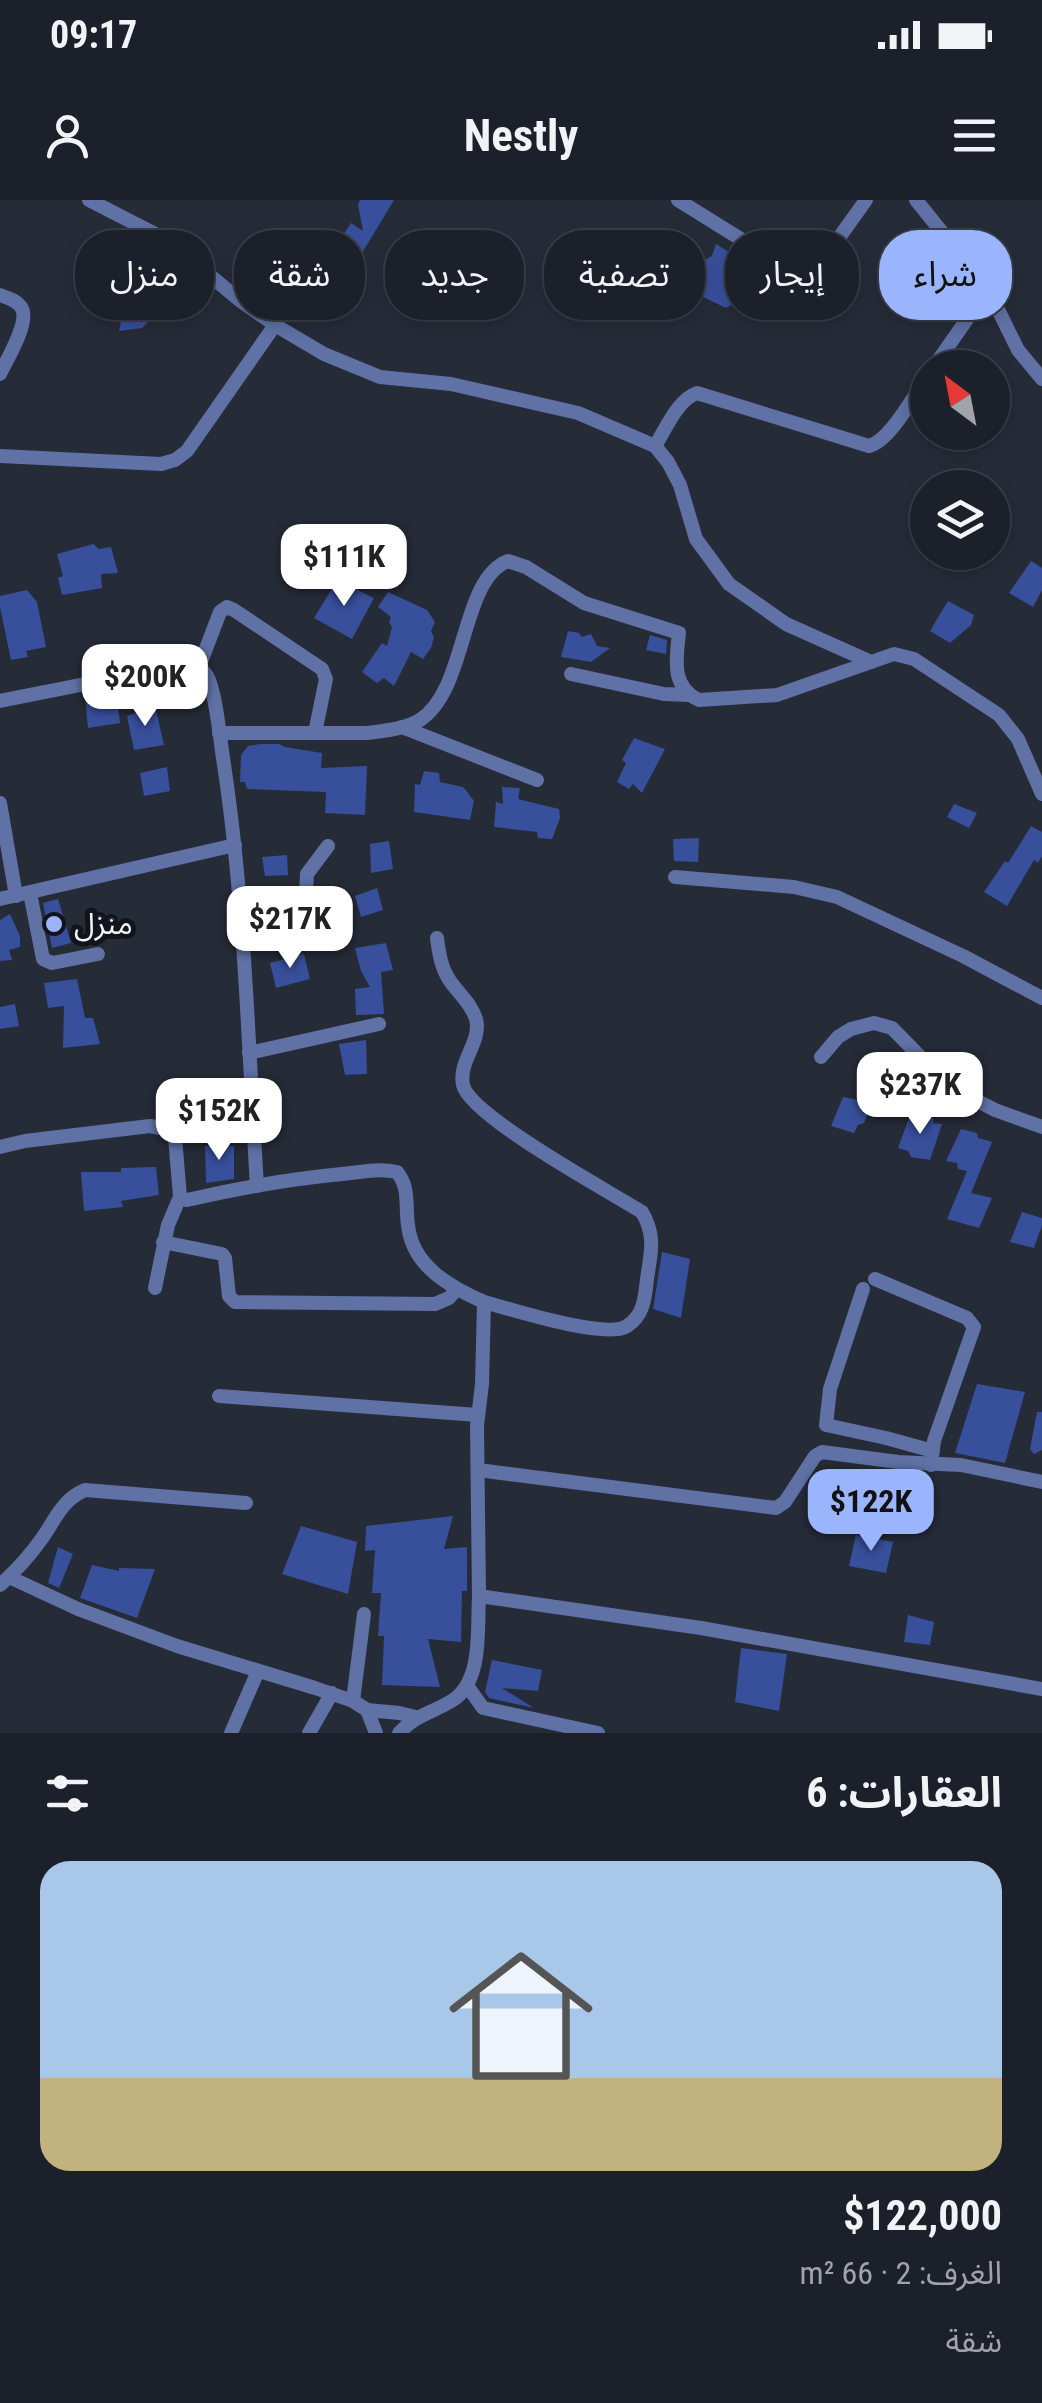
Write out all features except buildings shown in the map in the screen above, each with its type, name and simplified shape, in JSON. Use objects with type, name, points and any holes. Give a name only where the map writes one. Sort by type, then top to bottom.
[{"type":"street","points":[[89,200],[167,240],[228,292],[324,354],[380,378],[451,384],[578,413],[654,446],[680,485],[696,539],[730,584],[786,624],[872,662]]},
{"type":"street","points":[[678,200],[808,282],[866,200]]},
{"type":"street","points":[[916,200],[940,230]]},
{"type":"street","points":[[0,295],[18,302],[25,316],[0,374]]},
{"type":"street","points":[[946,350],[966,320]]},
{"type":"street","points":[[1003,320],[1018,350],[1042,379]]},
{"type":"street","points":[[0,456],[160,464],[175,460],[187,451],[275,325]]},
{"type":"street","points":[[654,446],[688,396],[696,393],[869,446],[885,436],[910,401]]},
{"type":"street","points":[[219,734],[367,732],[418,722],[437,701],[456,663],[480,589],[496,567],[508,561],[526,567],[584,603],[679,634],[677,675],[689,695]]},
{"type":"street","points":[[199,667],[220,612],[227,607],[234,610],[322,669],[326,679],[314,733]]},
{"type":"street","points":[[571,674],[699,700],[777,694],[894,654],[914,659],[999,715],[1018,740],[1042,794]]},
{"type":"street","points":[[0,701],[181,665],[199,667],[210,682],[236,845],[256,1186]]},
{"type":"street","points":[[401,726],[538,780]]},
{"type":"street","points":[[0,803],[43,959],[52,963],[98,954]]},
{"type":"street","points":[[0,899],[236,845]]},
{"type":"street","points":[[241,904],[303,897],[307,874],[328,846]]},
{"type":"street","points":[[675,876],[794,887],[837,897],[1042,998]]},
{"type":"street","points":[[180,1196],[187,1200],[374,1170],[397,1172],[407,1190],[408,1230],[413,1246],[438,1278],[456,1290],[484,1302],[604,1331],[620,1330],[636,1318],[644,1307],[652,1242],[650,1226],[642,1212],[507,1128],[464,1090],[465,1062],[477,1034],[477,1022],[470,1004],[443,968],[437,938]]},
{"type":"street","points":[[249,1053],[378,1024]]},
{"type":"street","points":[[821,1057],[838,1037],[851,1029],[874,1024],[892,1028],[960,1092],[1042,1127]]},
{"type":"street","points":[[0,1147],[150,1126],[166,1129],[175,1137],[180,1196],[163,1242],[154,1288]]},
{"type":"street","points":[[163,1242],[222,1254],[228,1296],[235,1302],[435,1304],[456,1290]]},
{"type":"street","points":[[932,1458],[946,1404],[974,1327],[967,1318],[869,1284],[830,1390],[826,1424],[932,1458],[1042,1482]]},
{"type":"street","points":[[400,1733],[416,1717],[452,1700],[468,1687],[474,1670],[484,1302]]},
{"type":"street","points":[[219,1396],[478,1414]]},
{"type":"street","points":[[478,1470],[776,1508],[785,1502],[815,1456],[822,1452],[932,1458]]},
{"type":"street","points":[[246,1503],[85,1490],[65,1504],[45,1535],[4,1581],[177,1646],[332,1693],[367,1710],[416,1717]]},
{"type":"street","points":[[479,1596],[701,1628],[1042,1689]]},
{"type":"street","points":[[353,1701],[364,1614]]},
{"type":"street","points":[[231,1733],[258,1670]]},
{"type":"street","points":[[468,1687],[483,1708],[598,1733]]},
{"type":"street","points":[[309,1733],[332,1693]]},
{"type":"street","points":[[367,1710],[376,1733]]},
{"type":"place","name":"منزل","points":[[54,924]]}]
